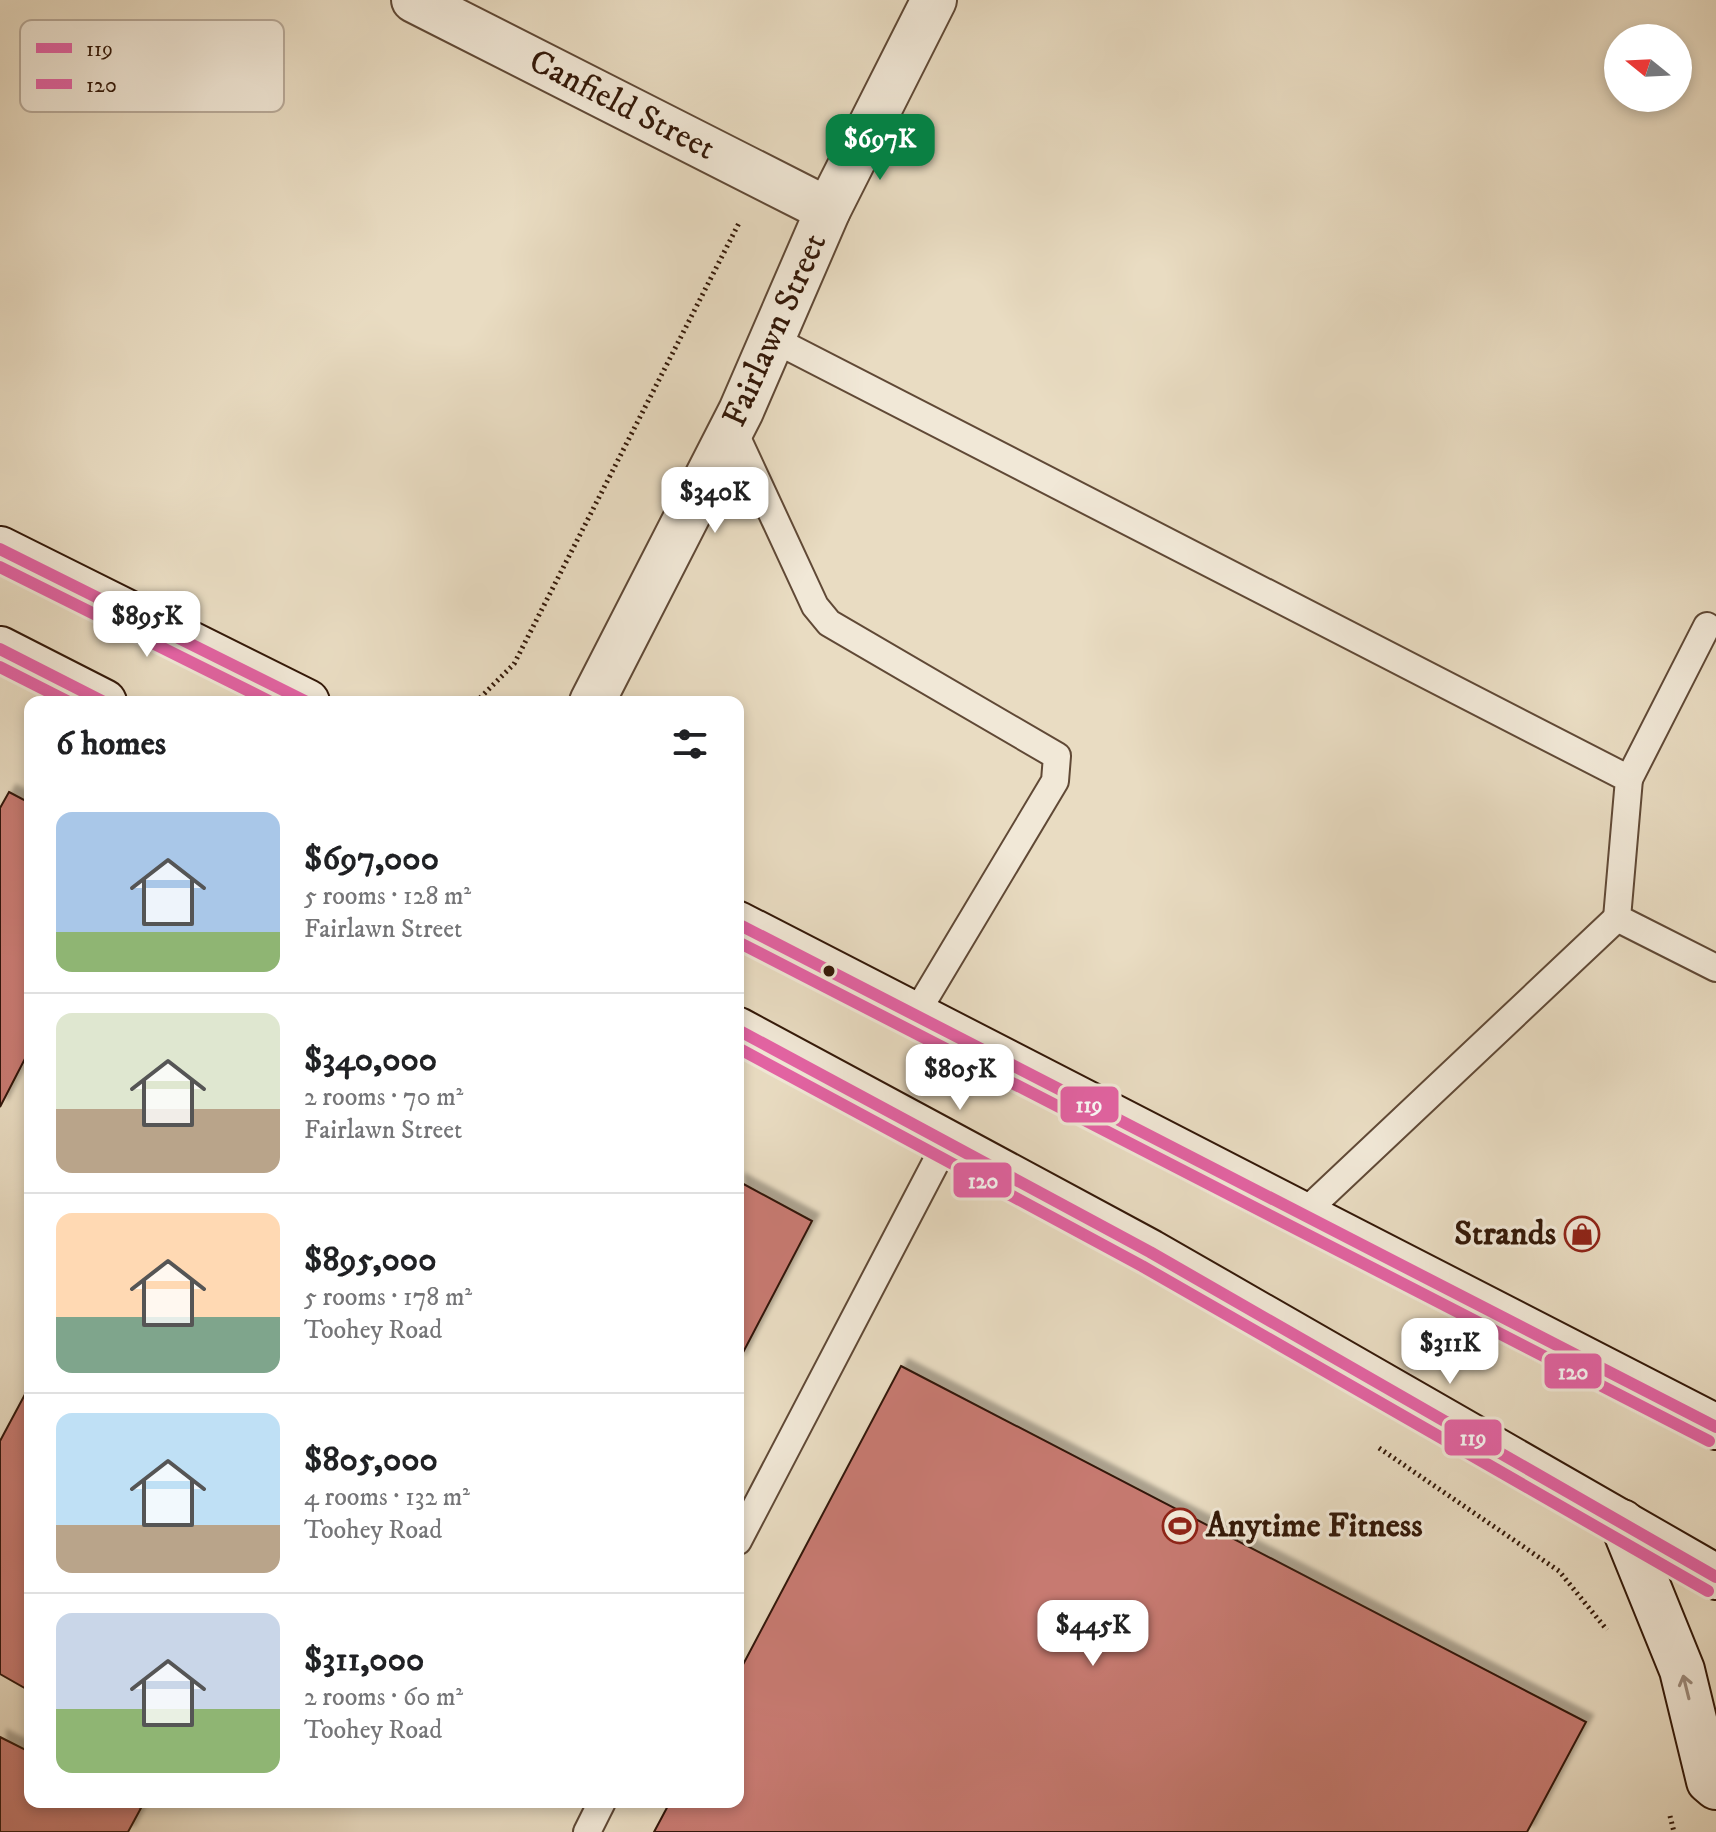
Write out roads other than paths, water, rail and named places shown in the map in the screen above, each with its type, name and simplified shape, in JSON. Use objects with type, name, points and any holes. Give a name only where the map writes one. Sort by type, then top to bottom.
[{"type":"main road","name":"Canfield Street","points":[[414,0],[828,210]]},
{"type":"main road","name":"Fairlawn Street","points":[[595,696],[732,427],[828,210],[934,0]]},
{"type":"main road","points":[[6,549],[295,696]]},
{"type":"main road","points":[[0,649],[92,696]]},
{"type":"main road","points":[[744,927],[1716,1427]]},
{"type":"main road","points":[[744,1033],[1150,1252],[1716,1577]]},
{"type":"main road","points":[[1622,1522],[1682,1670],[1709,1781],[1716,1787]]},
{"type":"lane","points":[[773,339],[1629,779]]},
{"type":"lane","points":[[732,427],[815,606],[829,623],[1057,756],[1055,781],[915,1015]]},
{"type":"lane","points":[[1303,1214],[1617,918],[1629,779],[1707,626]]},
{"type":"lane","points":[[1617,918],[1716,968]]},
{"type":"lane","points":[[744,1530],[946,1143]]},
{"type":"lane","points":[[587,1832],[599,1808]]},
{"type":"place","name":"Strands","points":[[1582,1234]]},
{"type":"place","name":"Anytime Fitness","points":[[1180,1526]]}]
